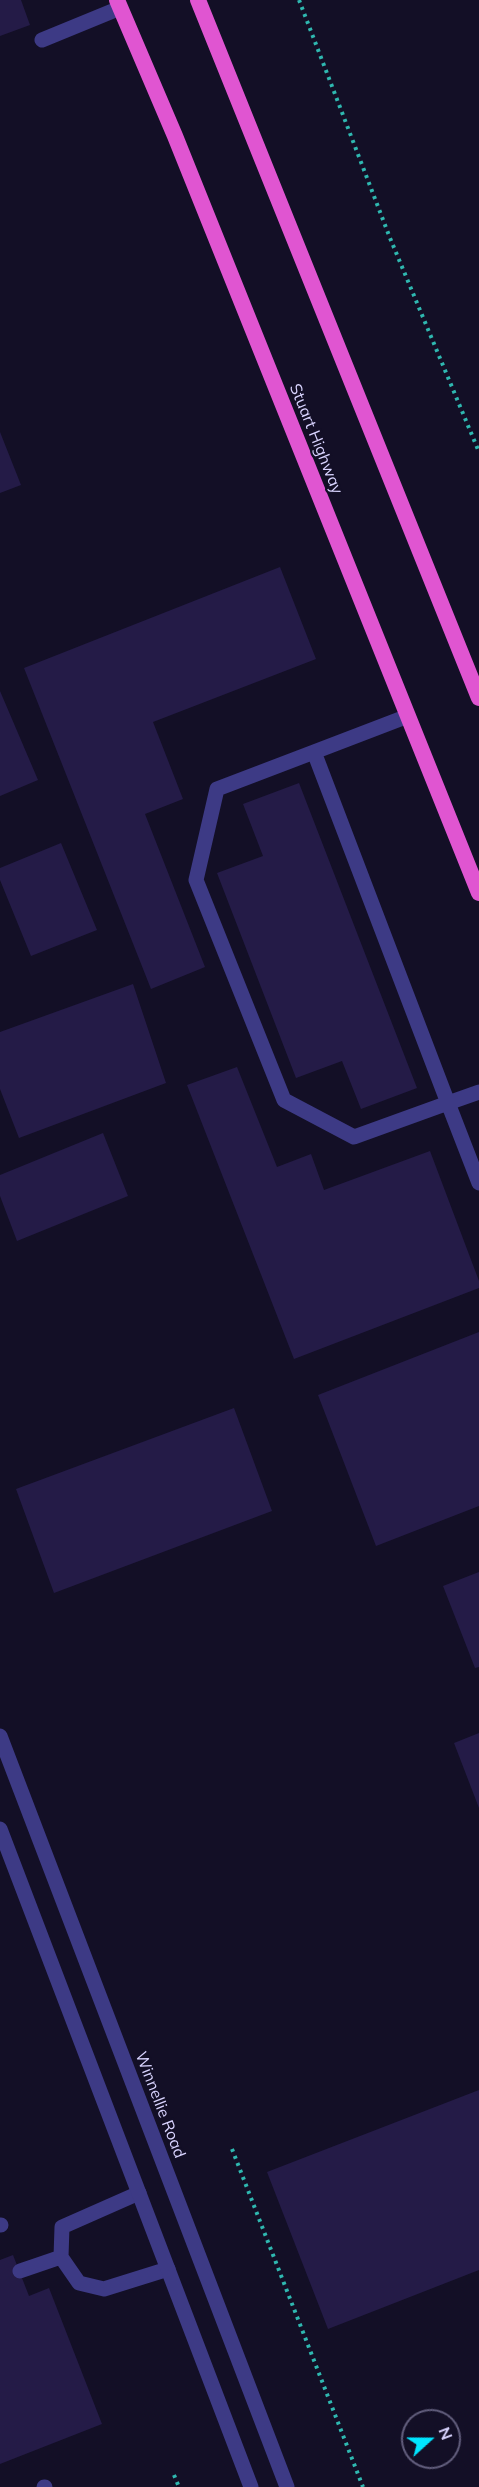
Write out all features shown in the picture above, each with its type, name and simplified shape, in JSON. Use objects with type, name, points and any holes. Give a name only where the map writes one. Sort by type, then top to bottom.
[{"type":"highway","points":[[198,0],[479,698]]},
{"type":"highway","name":"Stuart Highway","points":[[118,4],[175,136],[479,893]]},
{"type":"street","points":[[42,40],[118,4]]},
{"type":"street","points":[[408,716],[217,789],[196,880],[284,1100],[354,1137],[479,1092]]},
{"type":"street","points":[[314,752],[479,1183]]},
{"type":"street","name":"Winnellie Road","points":[[0,1736],[287,2487]]},
{"type":"street","points":[[0,1829],[251,2487]]},
{"type":"street","points":[[139,2193],[62,2227],[61,2258],[79,2283],[104,2289],[168,2269]]},
{"type":"street","points":[[20,2271],[61,2258]]},
{"type":"path","points":[[299,0],[390,238],[479,452]]},
{"type":"path","points":[[232,2149],[363,2487]]},
{"type":"path","points":[[174,2475],[179,2487]]},
{"type":"building","points":[[0,0],[21,0],[30,25],[0,36]]},
{"type":"building","points":[[0,432],[21,485],[0,493]]},
{"type":"building","points":[[280,567],[316,659],[153,722],[183,799],[145,814],[205,967],[151,989],[24,668]]},
{"type":"building","points":[[0,691],[38,780],[0,796]]},
{"type":"building","points":[[299,783],[417,1088],[361,1109],[342,1061],[296,1078],[217,873],[263,856],[243,804]]},
{"type":"building","points":[[61,843],[97,930],[31,956],[0,880],[0,868]]},
{"type":"building","points":[[133,984],[166,1083],[19,1138],[0,1089],[0,1032]]},
{"type":"building","points":[[237,1067],[277,1167],[311,1154],[324,1190],[430,1151],[479,1281],[479,1288],[294,1359],[187,1085]]},
{"type":"building","points":[[103,1133],[128,1196],[17,1241],[0,1196],[0,1175]]},
{"type":"building","points":[[479,1332],[479,1506],[376,1546],[318,1395]]},
{"type":"building","points":[[234,1408],[272,1511],[54,1593],[16,1489]]},
{"type":"building","points":[[479,1572],[479,1667],[475,1668],[443,1586]]},
{"type":"building","points":[[479,1733],[479,1808],[454,1743]]},
{"type":"building","points":[[479,2090],[479,2270],[328,2329],[267,2172]]},
{"type":"building","points":[[13,2255],[29,2296],[49,2288],[102,2424],[0,2464],[0,2260]]}]
